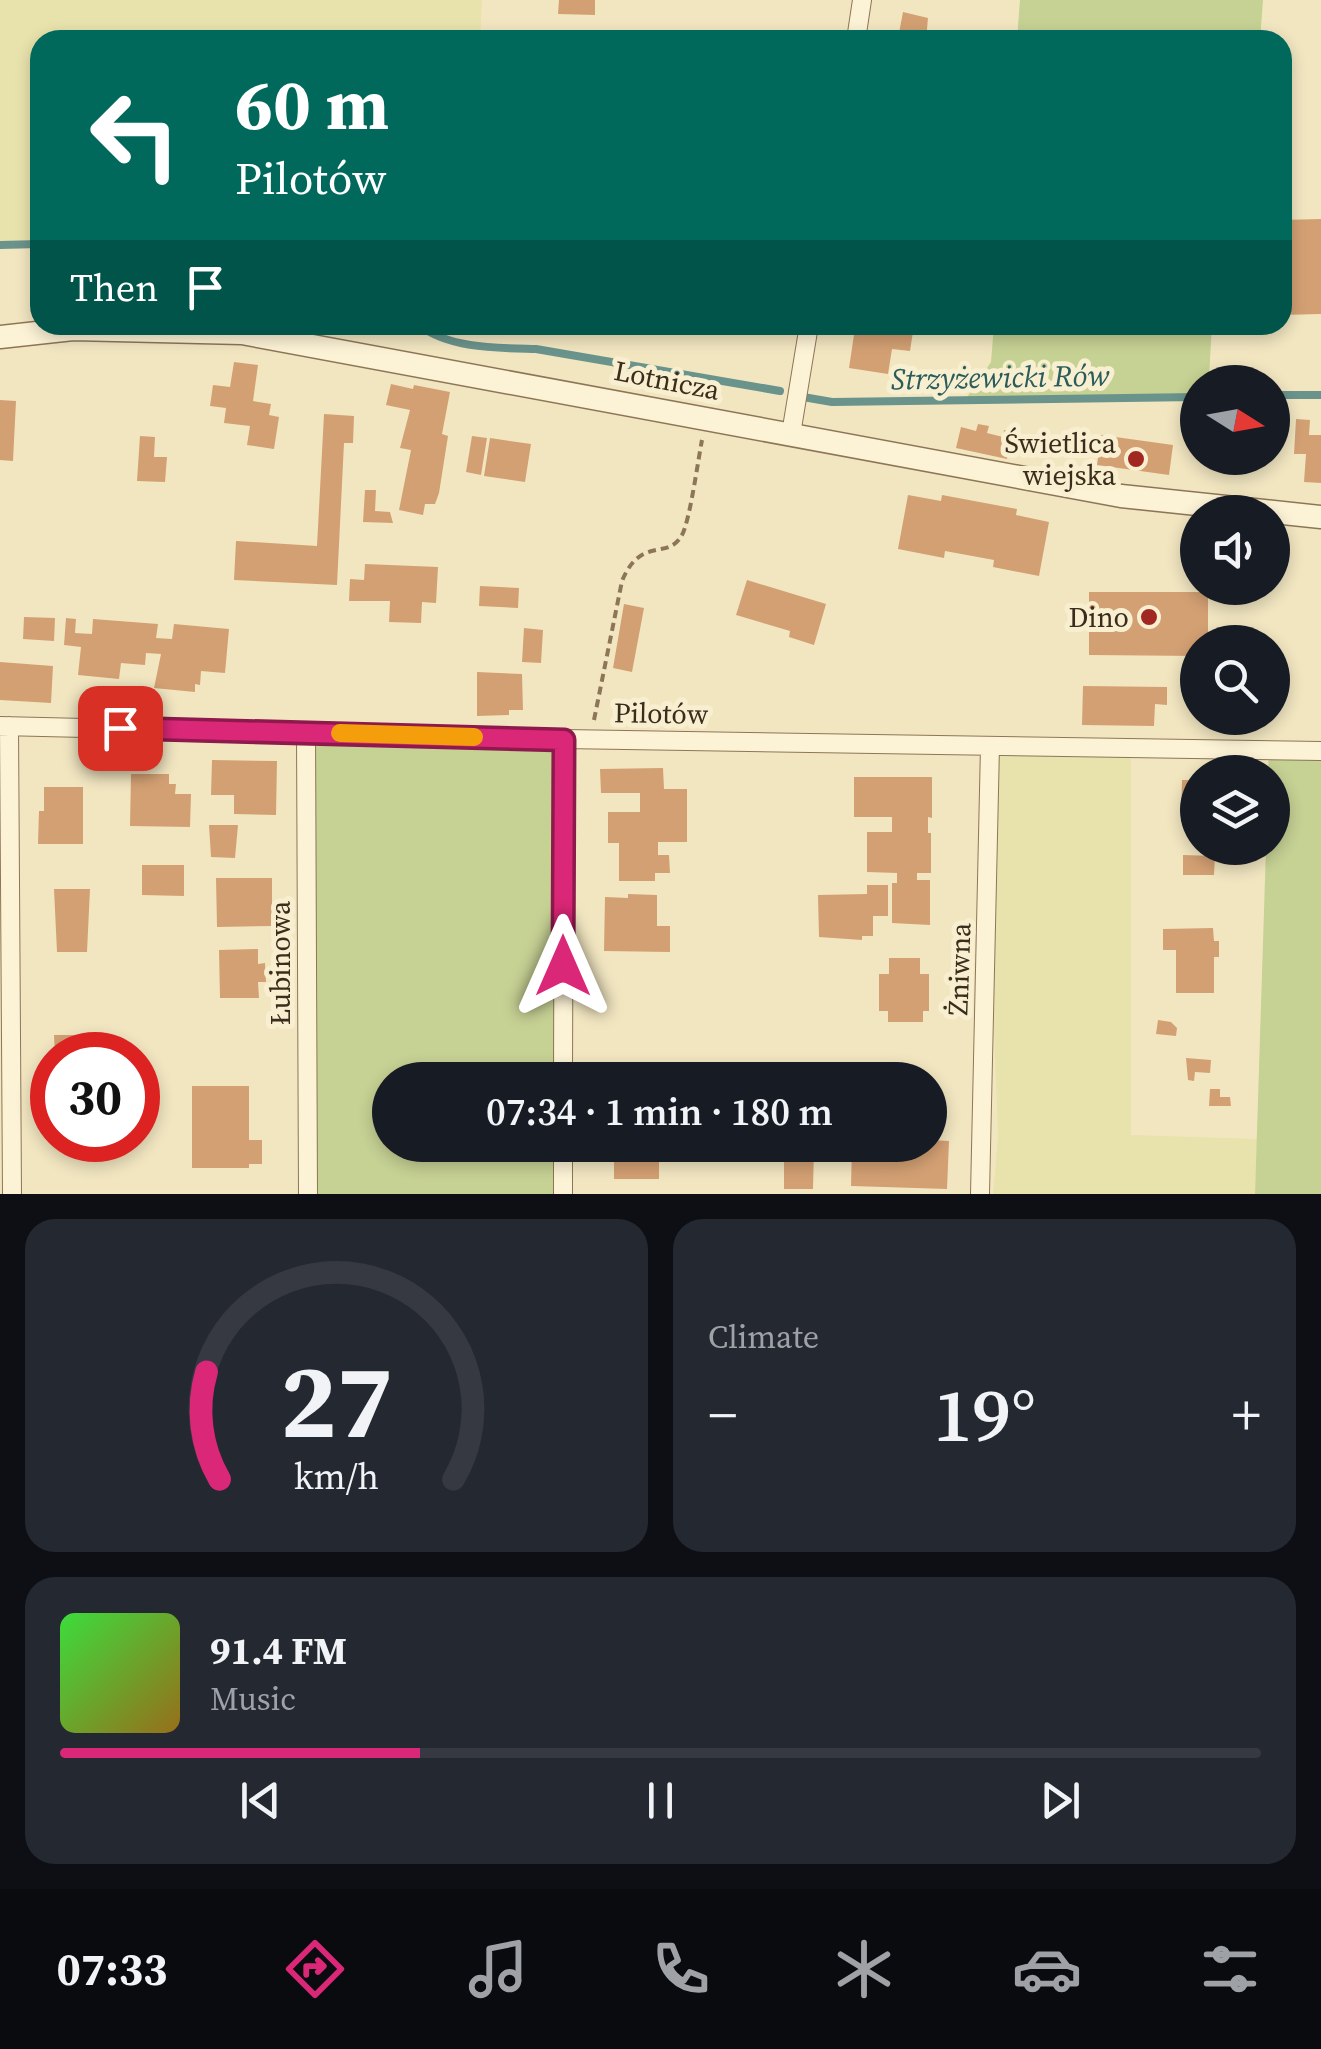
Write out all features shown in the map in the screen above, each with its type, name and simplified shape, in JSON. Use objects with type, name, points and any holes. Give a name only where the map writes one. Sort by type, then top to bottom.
[{"type":"street","points":[[858,30],[862,0]]},
{"type":"street","name":"Lotnicza","points":[[0,336],[30,333]]},
{"type":"street","name":"Lotnicza","points":[[248,335],[1121,496],[1321,517]]},
{"type":"street","points":[[791,434],[806,335]]},
{"type":"street","points":[[5,726],[12,1194]]},
{"type":"street","name":"Pilotów","points":[[5,726],[564,740],[1321,751]]},
{"type":"street","name":"Łubinowa","points":[[306,732],[308,1194]]},
{"type":"street","points":[[563,1062],[564,740]]},
{"type":"street","name":"Żniwna","points":[[980,1194],[990,746]]},
{"type":"street","points":[[562,1194],[563,1162]]},
{"type":"path","points":[[590,740],[622,580],[630,561],[648,550],[668,548],[682,536],[707,418]]},
{"type":"shaded area","points":[[0,0],[482,0],[480,30],[30,30],[30,244],[0,245]]},
{"type":"shaded area","points":[[990,746],[1131,749],[1131,1135],[1257,1139],[1255,1194],[993,1194],[998,1136],[989,894]]},
{"type":"green space","points":[[1020,0],[1263,0],[1261,30],[1018,30]]},
{"type":"green space","points":[[993,335],[1211,335],[1210,365],[1180,365],[1180,396],[965,400],[991,362]]},
{"type":"green space","points":[[306,732],[564,739],[563,1062],[372,1062],[372,1162],[563,1162],[562,1194],[308,1194]]},
{"type":"green space","points":[[1321,751],[1321,1194],[1255,1194],[1265,865],[1290,865],[1290,755],[1269,752]]},
{"type":"building","points":[[559,0],[595,0],[595,15],[558,14]]},
{"type":"building","points":[[903,12],[928,18],[927,30],[900,30]]},
{"type":"building","points":[[1321,219],[1321,314],[1292,315],[1292,220]]},
{"type":"building","points":[[854,335],[912,335],[910,351],[892,349],[888,374],[849,368]]},
{"type":"building","points":[[234,362],[258,365],[253,401],[271,404],[269,415],[279,417],[274,449],[247,445],[250,426],[224,423],[226,408],[210,406],[213,385],[230,387]]},
{"type":"building","points":[[391,384],[450,392],[442,434],[448,436],[439,493],[435,504],[425,504],[423,515],[399,510],[411,450],[400,448],[410,410],[386,405]]},
{"type":"building","points":[[0,400],[16,401],[13,461],[0,460]]},
{"type":"building","points":[[324,414],[354,416],[353,443],[344,443],[337,585],[234,580],[236,541],[317,546]]},
{"type":"building","points":[[1296,419],[1310,420],[1309,435],[1321,435],[1321,483],[1304,482],[1306,454],[1294,454]]},
{"type":"building","points":[[978,424],[989,426],[987,433],[1003,437],[1004,430],[1008,431],[1007,437],[1011,438],[1007,459],[956,448],[961,427],[976,431]]},
{"type":"building","points":[[1101,435],[1173,445],[1169,475],[1097,465]]},
{"type":"building","points":[[140,436],[155,437],[154,457],[167,457],[165,482],[137,481]]},
{"type":"building","points":[[472,436],[487,438],[481,475],[466,472]]},
{"type":"building","points":[[490,438],[531,444],[525,482],[484,476]]},
{"type":"building","points":[[365,490],[376,490],[375,511],[390,512],[393,523],[363,522]]},
{"type":"building","points":[[908,495],[941,501],[942,495],[1017,509],[1016,515],[1049,522],[1039,576],[993,567],[994,560],[945,551],[944,558],[898,549]]},
{"type":"building","points":[[365,564],[438,567],[436,603],[422,602],[421,623],[389,622],[390,601],[349,601],[350,579],[364,580]]},
{"type":"building","points":[[747,580],[826,604],[814,645],[789,637],[790,631],[736,615]]},
{"type":"building","points":[[480,586],[519,588],[518,608],[479,606]]},
{"type":"building","name":"Dino","points":[[1089,592],[1180,592],[1180,605],[1208,605],[1208,625],[1180,625],[1180,656],[1089,655]]},
{"type":"building","points":[[624,604],[644,608],[632,672],[613,668]]},
{"type":"building","points":[[24,617],[55,618],[54,641],[23,639]]},
{"type":"building","points":[[66,618],[76,619],[75,633],[92,634],[93,619],[158,624],[156,638],[172,639],[174,624],[229,629],[225,673],[201,671],[195,692],[154,688],[161,654],[146,653],[145,665],[121,663],[119,679],[78,675],[81,647],[64,645]]},
{"type":"building","points":[[524,628],[543,630],[541,663],[522,662]]},
{"type":"building","points":[[0,662],[53,666],[51,703],[0,700]]},
{"type":"building","points":[[477,672],[522,674],[523,710],[509,710],[509,715],[477,716]]},
{"type":"building","points":[[1083,686],[1167,687],[1167,705],[1155,704],[1154,726],[1082,725]]},
{"type":"building","points":[[212,760],[277,761],[276,815],[234,814],[234,795],[211,795]]},
{"type":"building","points":[[663,768],[664,789],[687,789],[687,842],[658,842],[658,855],[669,855],[670,873],[655,873],[655,881],[619,881],[619,843],[608,843],[608,812],[640,812],[640,793],[601,793],[600,769]]},
{"type":"building","points":[[131,774],[169,774],[169,784],[176,784],[175,794],[191,794],[190,827],[130,826]]},
{"type":"building","points":[[854,777],[932,777],[932,818],[928,817],[931,873],[917,873],[917,880],[930,880],[930,925],[892,923],[892,883],[897,883],[897,873],[867,872],[867,832],[892,832],[892,817],[854,817]]},
{"type":"building","points":[[44,787],[83,787],[83,844],[38,844]]},
{"type":"building","points":[[209,825],[238,825],[235,858],[211,857]]},
{"type":"building","points":[[142,865],[184,865],[184,896],[142,895]]},
{"type":"building","points":[[1183,865],[1215,865],[1214,875],[1183,875]]},
{"type":"building","points":[[216,878],[272,878],[272,926],[217,927]]},
{"type":"building","points":[[867,885],[888,885],[888,916],[873,916],[873,936],[862,936],[862,940],[819,937],[818,895],[867,894]]},
{"type":"building","points":[[54,889],[90,889],[87,952],[57,952]]},
{"type":"building","points":[[628,894],[657,895],[657,926],[670,926],[670,952],[604,951],[605,897],[628,898]]},
{"type":"building","points":[[1213,928],[1214,941],[1219,941],[1219,957],[1214,957],[1214,993],[1176,993],[1176,950],[1163,950],[1163,929]]},
{"type":"building","points":[[258,949],[258,964],[265,963],[266,982],[258,982],[259,998],[220,998],[219,950]]},
{"type":"building","points":[[889,958],[920,958],[920,974],[929,974],[929,1011],[923,1011],[923,1022],[888,1022],[888,1011],[879,1011],[879,974],[889,974]]},
{"type":"building","points":[[1158,1020],[1171,1022],[1177,1028],[1176,1036],[1156,1034]]},
{"type":"building","points":[[1186,1058],[1211,1060],[1210,1073],[1195,1072],[1194,1081],[1188,1080]]},
{"type":"building","points":[[192,1086],[249,1086],[249,1140],[262,1140],[262,1164],[249,1164],[249,1168],[192,1168]]},
{"type":"building","points":[[1210,1089],[1220,1089],[1220,1097],[1230,1097],[1231,1106],[1209,1106]]},
{"type":"building","points":[[949,1141],[947,1189],[851,1186],[852,1162],[947,1162]]},
{"type":"building","points":[[614,1162],[659,1162],[659,1179],[614,1179]]},
{"type":"building","points":[[784,1162],[814,1162],[813,1189],[784,1189]]},
{"type":"waterway","name":"Strzyżewicki Rów","points":[[0,245],[30,244]]},
{"type":"waterway","name":"Strzyżewicki Rów","points":[[436,335],[460,343],[536,349],[780,391]]},
{"type":"waterway","name":"Strzyżewicki Rów","points":[[1290,395],[1321,395]]},
{"type":"waterway","name":"Strzyżewicki Rów","points":[[803,397],[832,402],[1180,397]]},
{"type":"slow traffic","points":[[340,733],[474,737]]},
{"type":"place","name":"Świetlica wiejska","points":[[1136,459]]},
{"type":"place","name":"Dino","points":[[1149,617]]},
{"type":"route","points":[[120,728],[564,740],[563,966]]}]
